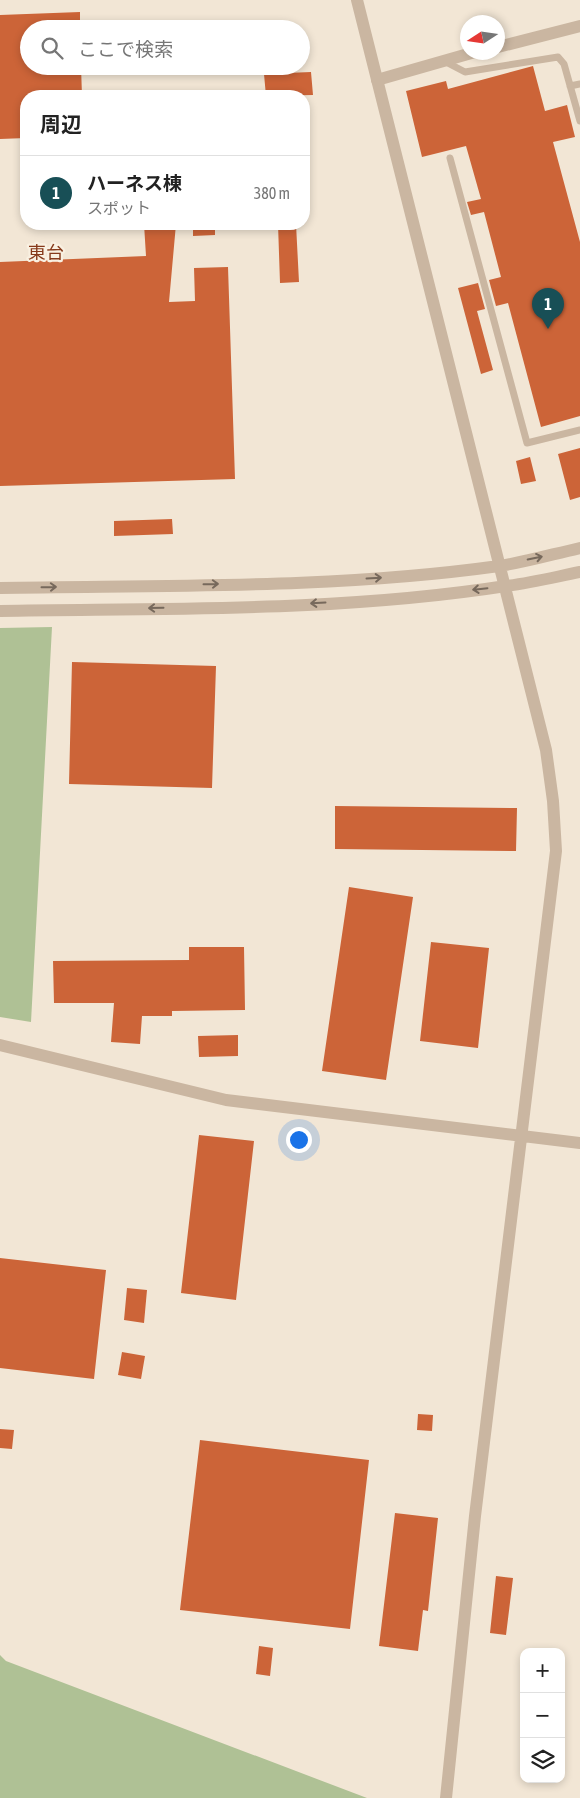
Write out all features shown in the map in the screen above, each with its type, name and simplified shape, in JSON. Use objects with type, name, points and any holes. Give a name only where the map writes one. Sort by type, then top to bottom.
[{"type":"street","points":[[357,0],[546,750],[553,801],[556,851],[475,1516],[446,1798]]},
{"type":"street","points":[[505,45],[580,26]]},
{"type":"street","points":[[377,80],[460,56]]},
{"type":"street","points":[[0,588],[339,580],[388,577],[500,566],[580,548]]},
{"type":"street","points":[[0,611],[282,606],[388,599],[505,587],[580,572]]},
{"type":"street","points":[[0,1045],[226,1100],[580,1143]]},
{"type":"lane","points":[[443,60],[465,72],[558,57],[564,64],[580,121]]},
{"type":"lane","points":[[570,86],[580,84]]},
{"type":"lane","points":[[450,158],[528,443],[580,430]]},
{"type":"green space","points":[[52,627],[31,1022],[0,1017],[0,628]]},
{"type":"green space","points":[[0,1655],[6,1661],[367,1798],[0,1798]]},
{"type":"building","points":[[80,12],[80,20],[20,20],[20,75],[81,75],[82,90],[20,90],[20,138],[0,139],[0,15]]},
{"type":"building","points":[[533,66],[545,111],[567,105],[575,137],[553,142],[580,242],[580,416],[541,427],[508,303],[496,306],[489,280],[501,277],[484,212],[471,215],[467,202],[481,199],[466,146],[422,157],[406,91],[446,81],[448,89]]},
{"type":"building","points":[[310,72],[313,95],[310,95],[310,90],[265,90],[264,75],[310,75]]},
{"type":"building","points":[[144,230],[175,230],[169,302],[195,301],[194,268],[228,267],[235,479],[0,486],[0,262],[146,256]]},
{"type":"building","points":[[193,230],[215,230],[215,235],[193,236]]},
{"type":"building","points":[[278,230],[296,230],[299,282],[280,283]]},
{"type":"building","points":[[478,283],[485,309],[477,311],[493,370],[481,374],[458,288]]},
{"type":"building","points":[[580,448],[580,497],[570,500],[558,454]]},
{"type":"building","points":[[530,457],[536,481],[521,484],[516,461]]},
{"type":"building","points":[[172,519],[173,534],[114,536],[114,521]]},
{"type":"building","points":[[72,662],[216,666],[212,788],[69,784]]},
{"type":"building","points":[[335,806],[517,808],[516,851],[335,849]]},
{"type":"building","points":[[349,887],[413,897],[386,1080],[322,1071]]},
{"type":"building","points":[[431,942],[489,948],[478,1048],[420,1041]]},
{"type":"building","points":[[189,947],[244,947],[245,1010],[172,1011],[172,1016],[142,1016],[140,1044],[111,1042],[114,1003],[54,1003],[53,961],[189,960]]},
{"type":"building","points":[[238,1035],[238,1056],[199,1057],[198,1036]]},
{"type":"building","points":[[199,1135],[254,1141],[236,1300],[181,1293]]},
{"type":"building","points":[[0,1258],[106,1270],[94,1379],[0,1368]]},
{"type":"building","points":[[127,1288],[147,1290],[144,1323],[124,1320]]},
{"type":"building","points":[[122,1352],[145,1356],[141,1379],[118,1375]]},
{"type":"building","points":[[418,1414],[433,1415],[432,1431],[417,1430]]},
{"type":"building","points":[[0,1429],[14,1430],[12,1449],[0,1448]]},
{"type":"building","points":[[200,1440],[369,1460],[350,1629],[180,1610]]},
{"type":"building","points":[[395,1513],[438,1518],[428,1611],[423,1610],[418,1651],[379,1646]]},
{"type":"building","points":[[496,1576],[513,1578],[506,1635],[490,1633]]},
{"type":"building","points":[[259,1646],[273,1648],[270,1676],[256,1674]]},
{"type":"place","name":"ハーネス棟","points":[[548,329]]},
{"type":"district","name":"東台","points":[[46,253]]}]
